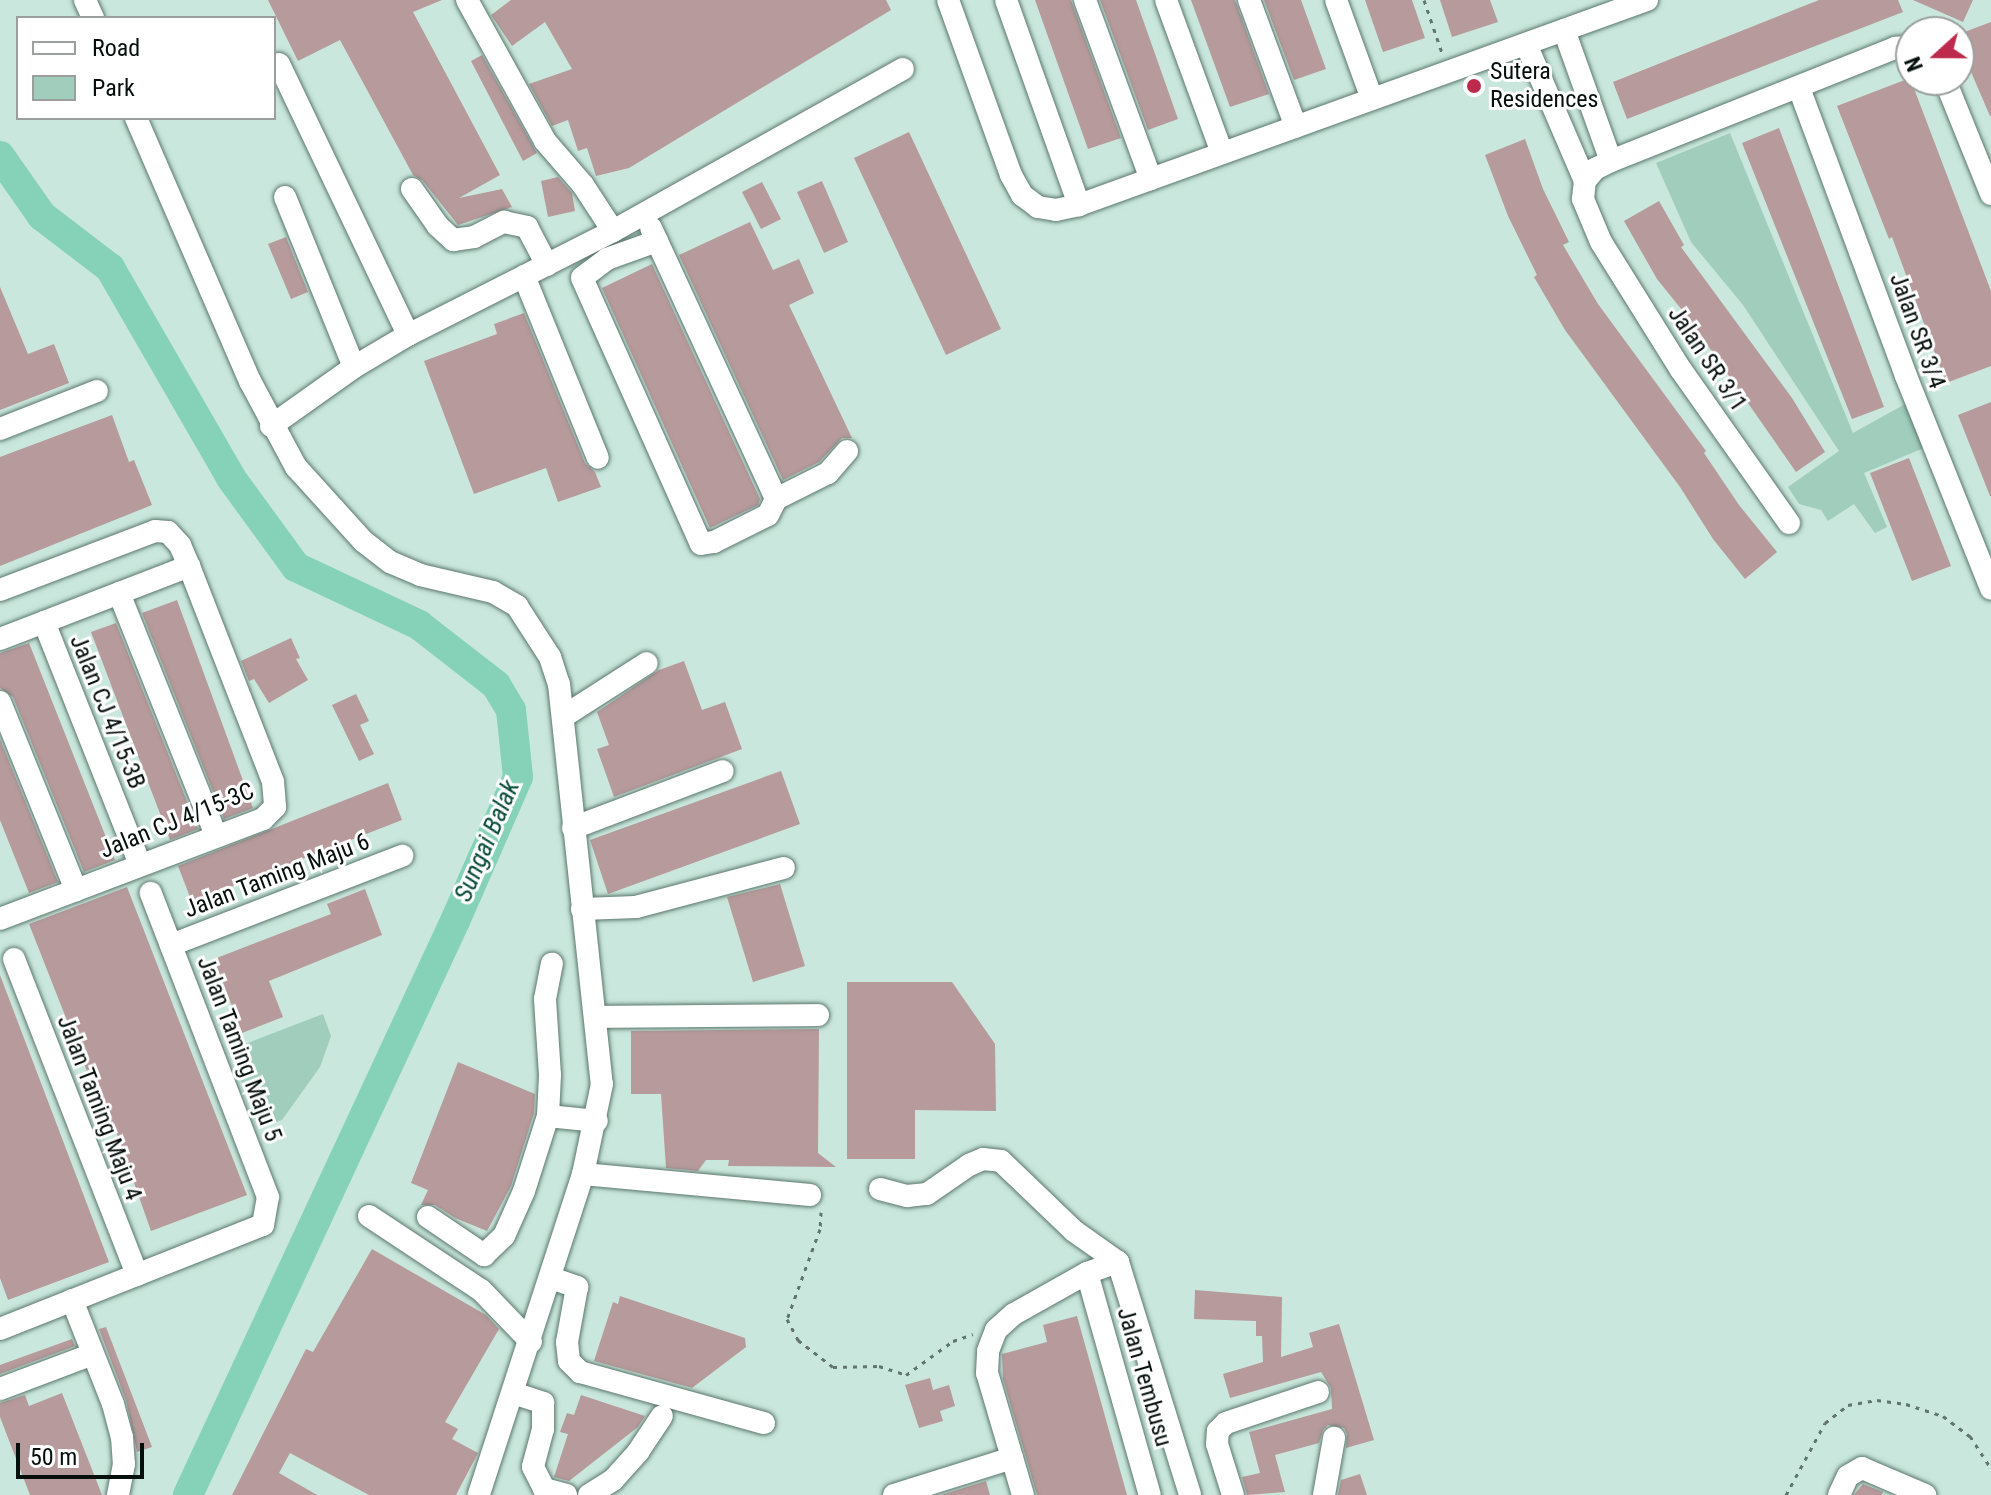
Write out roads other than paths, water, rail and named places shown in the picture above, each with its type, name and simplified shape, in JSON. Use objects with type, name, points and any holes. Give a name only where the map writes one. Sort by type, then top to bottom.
[{"type":"street","points":[[467,0],[545,141],[583,185],[613,231]]},
{"type":"street","points":[[948,0],[1011,175],[1022,195],[1038,207],[1056,210],[1079,205],[1647,0]]},
{"type":"street","points":[[1006,0],[1079,205]]},
{"type":"street","points":[[1085,0],[1151,179]]},
{"type":"street","points":[[1166,0],[1222,153]]},
{"type":"street","points":[[1249,0],[1296,127]]},
{"type":"street","points":[[1336,0],[1372,99]]},
{"type":"street","points":[[1564,30],[1611,161]]},
{"type":"street","points":[[1526,44],[1585,181],[1595,169],[1611,161],[1895,48]]},
{"type":"street","points":[[279,64],[408,335]]},
{"type":"street","points":[[271,426],[354,367],[408,335],[613,231],[903,69]]},
{"type":"street","name":"Jalan SR 3/4","points":[[1799,88],[1906,376],[1991,589]]},
{"type":"street","points":[[1951,96],[1991,194]]},
{"type":"street","points":[[137,120],[271,426],[296,467],[363,541],[390,562],[420,575],[493,592],[517,606],[550,657],[564,716],[573,828],[597,1017],[602,1084],[597,1121],[583,1174],[479,1495]]},
{"type":"street","name":"Jalan SR 3/1","points":[[1585,181],[1583,199],[1589,219],[1681,370],[1789,523]]},
{"type":"street","points":[[412,189],[438,226],[453,240],[474,237],[504,222],[527,227],[547,265]]},
{"type":"street","points":[[285,197],[354,367]]},
{"type":"street","points":[[644,213],[776,499]]},
{"type":"street","points":[[657,241],[607,259],[582,278],[701,544],[714,542],[768,515],[776,499],[828,473],[847,451]]},
{"type":"street","points":[[524,276],[598,458]]},
{"type":"street","points":[[0,429],[97,391]]},
{"type":"street","name":"Jalan CJ 4/15-3C","points":[[0,590],[155,531],[168,532],[180,545],[189,566],[273,782],[275,807],[263,819],[0,918]]},
{"type":"street","points":[[0,639],[189,566]]},
{"type":"street","points":[[119,593],[216,836]]},
{"type":"street","name":"Jalan CJ 4/15-3B","points":[[44,622],[140,865]]},
{"type":"street","points":[[564,716],[647,663]]},
{"type":"street","points":[[0,702],[76,890]]},
{"type":"street","points":[[573,828],[723,771]]},
{"type":"street","name":"Jalan Taming Maju 6","points":[[171,945],[402,856]]},
{"type":"street","points":[[582,909],[636,907],[688,896],[784,868]]},
{"type":"street","name":"Jalan Taming Maju 5","points":[[137,1275],[263,1225],[268,1197],[151,893]]},
{"type":"street","name":"Jalan Taming Maju 4","points":[[14,959],[137,1275]]},
{"type":"street","points":[[428,1217],[484,1255],[504,1236],[524,1191],[548,1116],[550,1075],[545,999],[552,964]]},
{"type":"street","points":[[597,1017],[818,1015]]},
{"type":"street","points":[[548,1116],[597,1121]]},
{"type":"street","points":[[880,1189],[907,1196],[927,1194],[983,1159],[1001,1161],[1074,1231],[1118,1262],[1190,1495]]},
{"type":"street","points":[[583,1174],[810,1195]]},
{"type":"street","points":[[369,1216],[481,1290],[531,1342]]},
{"type":"street","points":[[1023,1495],[987,1373],[991,1341],[996,1330],[1014,1314],[1087,1273],[1118,1262]]},
{"type":"street","name":"Jalan Tembusu","points":[[1087,1273],[1150,1495]]},
{"type":"street","points":[[0,1329],[137,1275]]},
{"type":"street","points":[[551,1278],[577,1287],[567,1342],[569,1361],[580,1372],[764,1423]]},
{"type":"street","points":[[72,1300],[122,1437],[124,1464],[118,1495]]},
{"type":"street","points":[[0,1389],[93,1354]]},
{"type":"street","points":[[1233,1495],[1217,1444],[1218,1431],[1226,1423],[1318,1392]]},
{"type":"street","points":[[513,1393],[543,1403],[543,1429],[533,1467],[544,1489],[566,1495]]},
{"type":"street","points":[[589,1495],[613,1480],[638,1452],[662,1416]]},
{"type":"street","points":[[1324,1495],[1334,1438]]},
{"type":"street","points":[[894,1495],[1012,1458]]},
{"type":"street","points":[[1839,1495],[1848,1476],[1862,1468],[1925,1495]]},
{"type":"waterway","name":"Sungai Balak","points":[[0,156],[42,216],[110,268],[231,478],[296,567],[419,625],[496,685],[511,710],[518,777],[455,921],[188,1495]]},
{"type":"place","name":"Sutera Residences","points":[[1474,86]]}]
